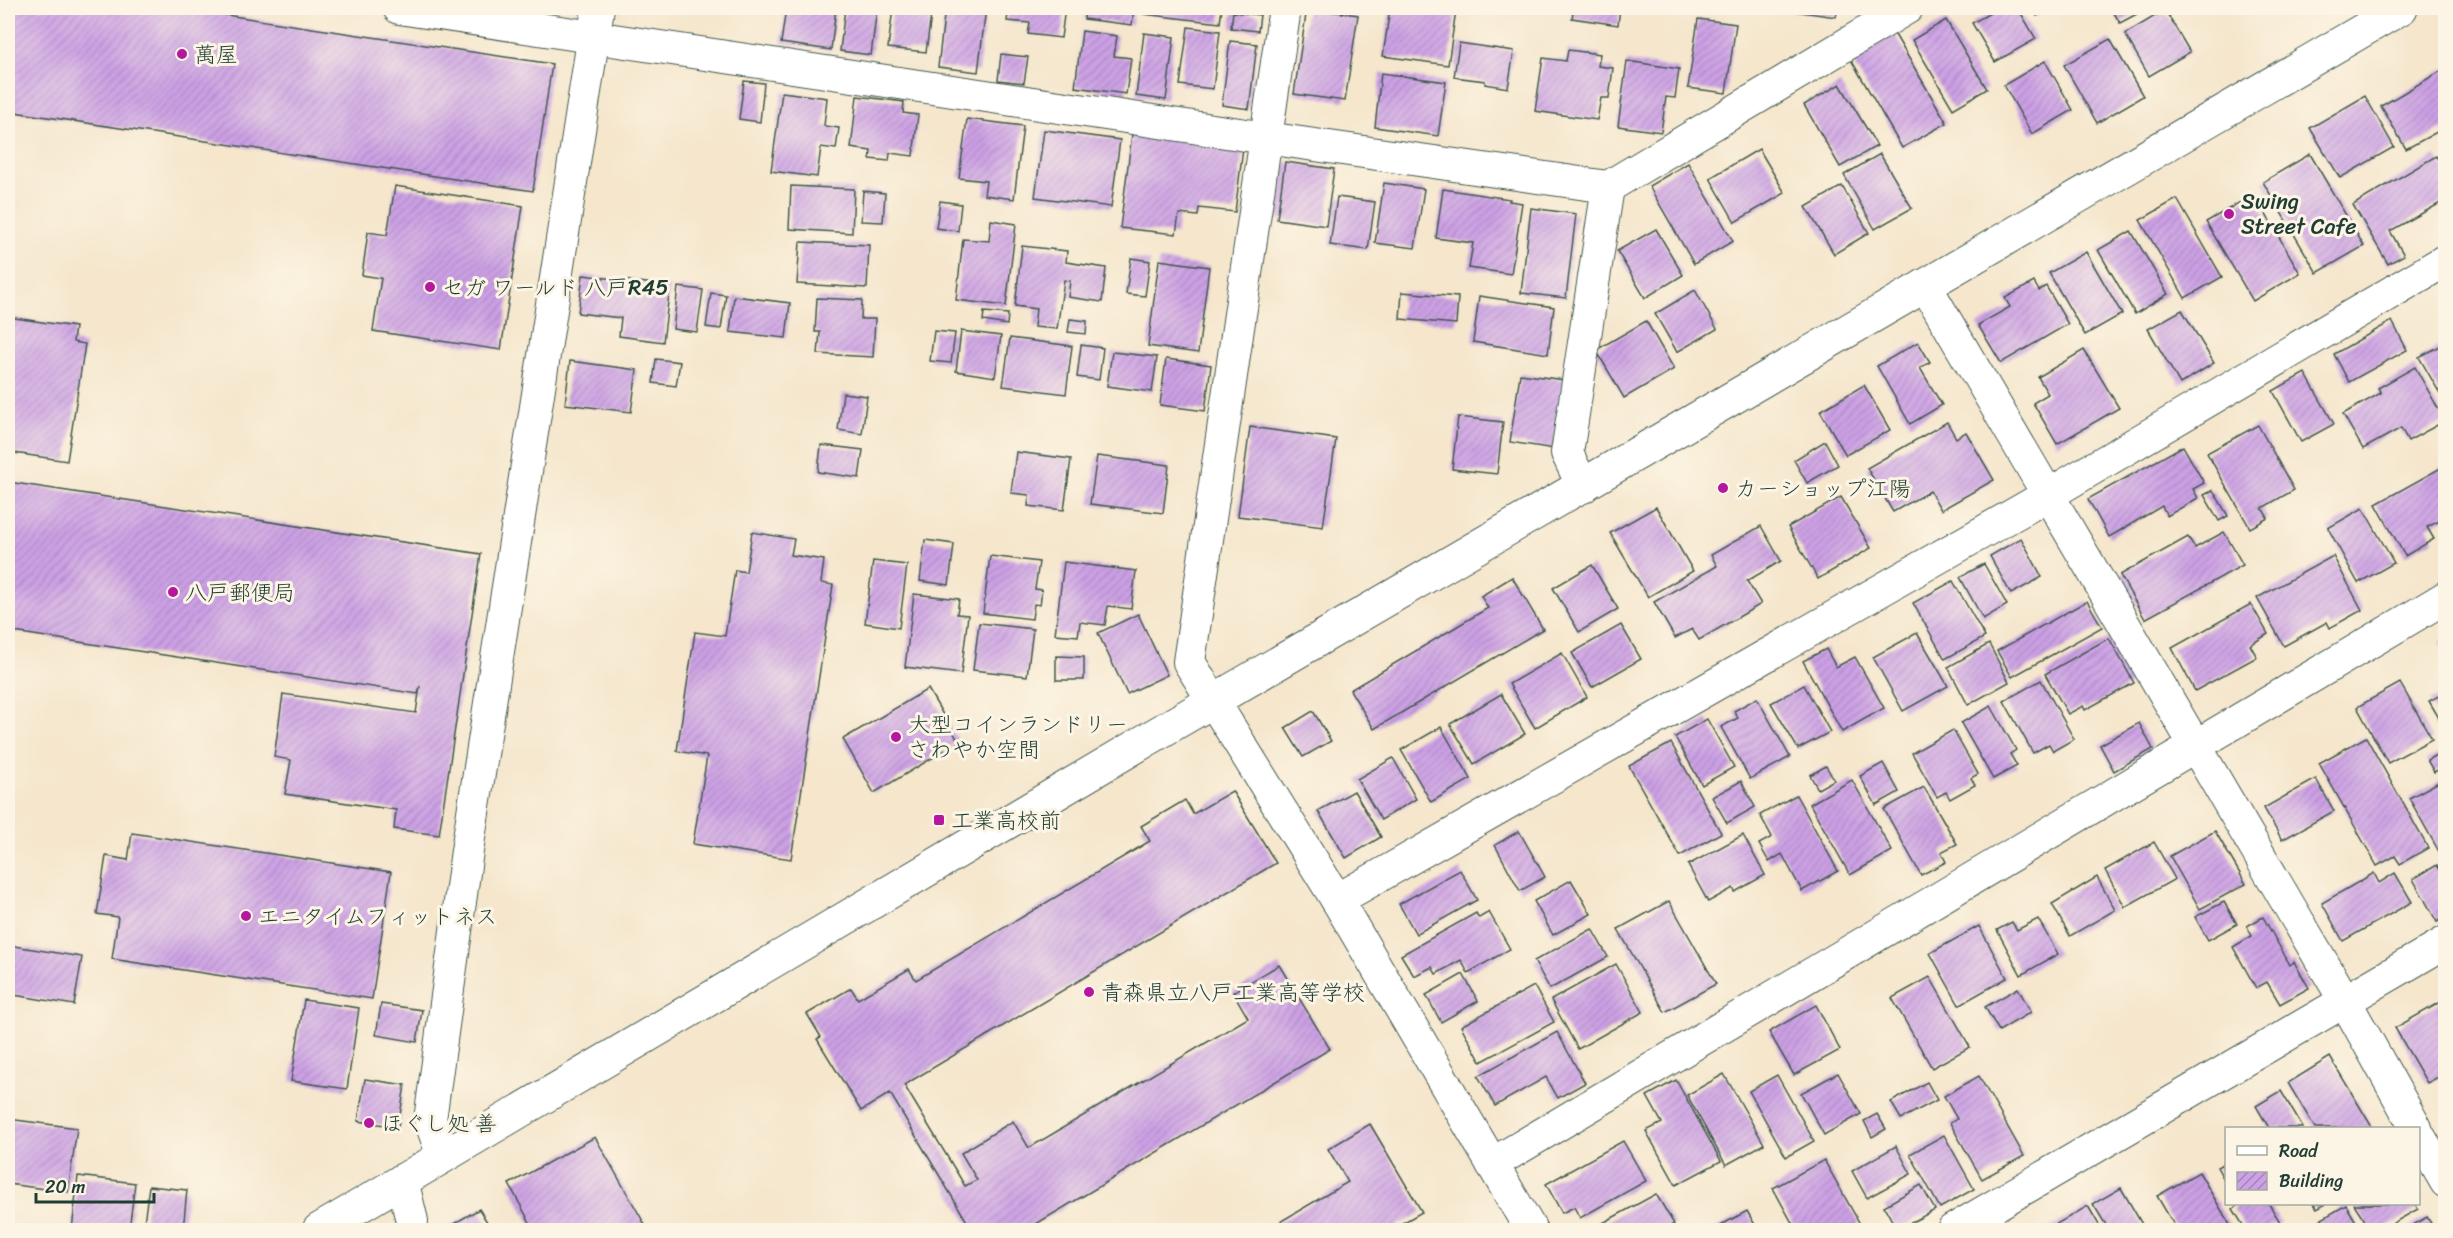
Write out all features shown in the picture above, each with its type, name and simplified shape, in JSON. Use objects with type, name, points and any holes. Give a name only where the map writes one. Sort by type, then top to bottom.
[{"type":"street","points":[[399,8],[596,22],[1266,138],[1608,187],[1907,8]]},
{"type":"street","points":[[1285,8],[1189,662],[1337,900],[1532,1230]]},
{"type":"street","points":[[319,1230],[1214,701],[2401,8]]},
{"type":"street","points":[[443,1156],[430,1120],[467,851],[596,22]]},
{"type":"street","points":[[1583,487],[1567,453],[1608,187]]},
{"type":"street","points":[[1337,900],[2048,495],[2445,260]]},
{"type":"street","points":[[1925,285],[2345,1001],[2415,1127]]},
{"type":"street","points":[[1492,1164],[2445,597]]},
{"type":"street","points":[[1953,1230],[2445,942]]},
{"type":"street","points":[[2420,1138],[2445,1182]]},
{"type":"street","points":[[402,1180],[412,1221],[410,1230]]},
{"type":"building","points":[[8,8],[179,8],[552,64],[533,191],[8,111]]},
{"type":"building","points":[[786,8],[836,8],[831,50],[781,43]]},
{"type":"building","points":[[845,8],[877,8],[871,55],[840,51]]},
{"type":"building","points":[[893,8],[932,8],[926,52],[888,48]]},
{"type":"building","points":[[945,8],[986,8],[978,72],[938,67]]},
{"type":"building","points":[[1009,8],[1065,8],[1061,38],[1028,34],[1030,23],[1007,21]]},
{"type":"building","points":[[1085,8],[1134,8],[1132,25],[1084,19]]},
{"type":"building","points":[[1143,8],[1222,8],[1220,23],[1143,14]]},
{"type":"building","points":[[1307,8],[1358,15],[1345,101],[1294,94]]},
{"type":"building","points":[[1390,8],[1456,10],[1448,65],[1383,56]]},
{"type":"building","points":[[1555,8],[1620,8],[1618,25],[1572,18],[1573,12]]},
{"type":"building","points":[[1788,8],[1838,8],[1836,17],[1787,10]]},
{"type":"building","points":[[1999,8],[2018,8],[2036,39],[1995,62],[1972,23]]},
{"type":"building","points":[[2032,8],[2051,8],[2037,16]]},
{"type":"building","points":[[2111,8],[2148,8],[2120,23]]},
{"type":"building","points":[[2165,10],[2190,52],[2149,76],[2125,34]]},
{"type":"building","points":[[1233,12],[1260,15],[1258,31],[1231,28]]},
{"type":"building","points":[[1698,19],[1736,24],[1726,93],[1688,88]]},
{"type":"building","points":[[1946,20],[1987,89],[1953,109],[1912,40]]},
{"type":"building","points":[[1188,27],[1220,31],[1213,89],[1180,85]]},
{"type":"building","points":[[1082,31],[1117,36],[1114,56],[1131,58],[1126,94],[1075,87]]},
{"type":"building","points":[[1144,33],[1174,37],[1166,100],[1136,96]]},
{"type":"building","points":[[1894,33],[1947,123],[1902,148],[1850,58]]},
{"type":"building","points":[[2110,39],[2143,96],[2097,123],[2064,65]]},
{"type":"building","points":[[1230,41],[1257,44],[1249,109],[1222,105]]},
{"type":"building","points":[[1459,43],[1514,51],[1508,88],[1485,84],[1485,81],[1454,77]]},
{"type":"building","points":[[1568,50],[1600,54],[1598,66],[1613,68],[1609,98],[1601,98],[1597,120],[1535,111],[1543,58],[1566,61]]},
{"type":"building","points":[[1001,54],[1028,57],[1024,83],[998,80]]},
{"type":"building","points":[[1627,61],[1679,69],[1675,98],[1666,97],[1661,132],[1618,126]]},
{"type":"building","points":[[2045,61],[2073,110],[2032,134],[2004,85]]},
{"type":"building","points":[[2446,68],[2446,131],[2444,128],[2406,149],[2381,106]]},
{"type":"building","points":[[1381,73],[1446,82],[1438,136],[1375,127]]},
{"type":"building","points":[[744,81],[764,83],[760,122],[739,119]]},
{"type":"building","points":[[1840,84],[1877,146],[1840,167],[1804,105]]},
{"type":"building","points":[[782,92],[827,98],[824,126],[839,128],[836,149],[821,147],[817,177],[771,171]]},
{"type":"building","points":[[857,96],[904,102],[903,113],[918,115],[913,156],[890,153],[889,161],[870,159],[871,151],[851,148]]},
{"type":"building","points":[[2365,96],[2394,147],[2340,178],[2310,128]]},
{"type":"building","points":[[967,119],[1023,126],[1014,199],[984,195],[986,181],[959,178]]},
{"type":"building","points":[[1044,130],[1120,140],[1111,207],[1035,197]]},
{"type":"building","points":[[1132,134],[1243,148],[1235,212],[1199,208],[1198,216],[1179,214],[1176,234],[1120,228]]},
{"type":"building","points":[[1759,149],[1785,193],[1735,222],[1710,178]]},
{"type":"building","points":[[1880,154],[1912,208],[1875,229],[1844,175]]},
{"type":"building","points":[[2310,154],[2364,246],[2317,273],[2263,182]]},
{"type":"building","points":[[2436,156],[2446,172],[2446,200],[2390,231],[2404,255],[2388,264],[2353,205]]},
{"type":"building","points":[[1285,162],[1334,169],[1326,226],[1277,219]]},
{"type":"building","points":[[1688,163],[1733,241],[1694,264],[1649,186]]},
{"type":"building","points":[[1384,183],[1424,189],[1415,248],[1375,243]]},
{"type":"building","points":[[395,186],[523,206],[501,350],[373,331],[381,278],[362,275],[368,232],[387,235]]},
{"type":"building","points":[[791,186],[854,189],[852,233],[789,229]]},
{"type":"building","points":[[1842,186],[1869,233],[1834,254],[1806,207]]},
{"type":"building","points":[[1443,189],[1510,199],[1509,201],[1522,203],[1511,274],[1469,268],[1473,243],[1436,238]]},
{"type":"building","points":[[863,191],[885,193],[883,222],[861,221]]},
{"type":"building","points":[[2254,194],[2300,273],[2253,301],[2206,222]]},
{"type":"building","points":[[1337,197],[1375,202],[1368,250],[1330,245]]},
{"type":"building","points":[[2177,199],[2222,277],[2185,298],[2140,220]]},
{"type":"building","points":[[940,201],[961,204],[958,231],[936,228]]},
{"type":"building","points":[[1531,208],[1576,214],[1566,298],[1521,293]]},
{"type":"building","points":[[991,220],[1016,224],[1006,306],[956,300],[963,239],[989,241]]},
{"type":"building","points":[[1656,229],[1683,275],[1645,298],[1617,251]]},
{"type":"building","points":[[2131,231],[2168,294],[2135,314],[2098,250]]},
{"type":"building","points":[[800,242],[869,245],[867,288],[797,284]]},
{"type":"building","points":[[1022,246],[1067,251],[1066,262],[1106,268],[1102,302],[1068,297],[1070,281],[1064,280],[1057,329],[1034,327],[1036,309],[1015,306]]},
{"type":"building","points":[[2086,252],[2122,314],[2085,335],[2049,273]]},
{"type":"building","points":[[1131,258],[1150,261],[1145,296],[1126,294]]},
{"type":"building","points":[[1159,260],[1209,267],[1198,353],[1148,346]]},
{"type":"building","points":[[583,275],[670,286],[663,342],[619,336],[621,318],[578,313]]},
{"type":"building","points":[[2034,282],[2039,291],[2046,286],[2068,324],[2001,363],[1978,325],[2010,307],[2005,298]]},
{"type":"building","points":[[678,287],[703,290],[697,332],[673,329]]},
{"type":"building","points":[[1695,290],[1717,329],[1677,352],[1655,314]]},
{"type":"building","points":[[1402,292],[1458,297],[1456,324],[1400,319]]},
{"type":"building","points":[[711,293],[726,295],[721,329],[706,327]]},
{"type":"building","points":[[734,296],[790,303],[786,338],[730,332]]},
{"type":"building","points":[[1479,296],[1554,307],[1548,354],[1473,342]]},
{"type":"building","points":[[817,298],[862,300],[861,319],[875,319],[873,357],[818,354],[820,332],[815,332]]},
{"type":"building","points":[[2182,310],[2214,363],[2180,384],[2148,329]]},
{"type":"building","points":[[984,312],[1008,314],[1007,325],[983,321]]},
{"type":"building","points":[[8,317],[75,327],[73,342],[85,344],[67,461],[8,452]]},
{"type":"building","points":[[1070,319],[1087,321],[1086,334],[1068,332]]},
{"type":"building","points":[[1646,321],[1674,369],[1624,398],[1596,350]]},
{"type":"building","points":[[2392,321],[2407,350],[2349,382],[2334,354]]},
{"type":"building","points":[[934,331],[955,333],[951,363],[930,361]]},
{"type":"building","points":[[961,331],[1001,336],[995,377],[956,371]]},
{"type":"building","points":[[1010,338],[1072,346],[1066,394],[1003,386]]},
{"type":"building","points":[[1918,342],[1930,362],[1920,368],[1942,405],[1910,424],[1877,366]]},
{"type":"building","points":[[2444,344],[2446,347],[2446,404],[2419,357]]},
{"type":"building","points":[[1081,345],[1103,348],[1099,380],[1077,377]]},
{"type":"building","points":[[2084,350],[2119,408],[2057,444],[2033,403],[2048,394],[2038,377]]},
{"type":"building","points":[[1112,352],[1157,357],[1152,392],[1107,386]]},
{"type":"building","points":[[656,359],[680,362],[676,386],[653,383]]},
{"type":"building","points":[[1166,359],[1211,365],[1205,411],[1160,405]]},
{"type":"building","points":[[570,361],[637,370],[631,412],[565,404]]},
{"type":"building","points":[[2415,367],[2445,421],[2408,441],[2401,428],[2363,449],[2343,414],[2381,393],[2378,388]]},
{"type":"building","points":[[2305,373],[2334,424],[2301,442],[2273,391]]},
{"type":"building","points":[[1520,374],[1564,380],[1554,449],[1510,442]]},
{"type":"building","points":[[1864,385],[1890,430],[1846,455],[1820,411]]},
{"type":"building","points":[[843,393],[867,396],[862,434],[838,430]]},
{"type":"building","points":[[1458,417],[1503,422],[1497,474],[1452,469]]},
{"type":"building","points":[[1947,422],[1956,438],[1966,432],[1994,480],[1941,510],[1930,491],[1893,512],[1867,468]]},
{"type":"building","points":[[2258,425],[2294,490],[2262,508],[2268,518],[2250,528],[2207,453]]},
{"type":"building","points":[[1250,427],[1336,439],[1323,527],[1238,516]]},
{"type":"building","points":[[1825,441],[1838,465],[1807,483],[1794,460]]},
{"type":"building","points":[[821,445],[863,450],[859,478],[818,472]]},
{"type":"building","points":[[2183,446],[2204,483],[2193,489],[2198,498],[2167,516],[2162,506],[2109,537],[2088,499]]},
{"type":"building","points":[[1016,452],[1071,459],[1064,510],[1028,506],[1029,495],[1011,493]]},
{"type":"building","points":[[1097,456],[1169,465],[1163,513],[1090,504]]},
{"type":"building","points":[[2446,465],[2446,518],[2427,527],[2434,539],[2405,556],[2376,504]]},
{"type":"building","points":[[8,482],[481,554],[439,835],[394,829],[396,810],[285,794],[291,760],[274,757],[283,694],[416,713],[420,686],[418,694],[8,631]]},
{"type":"building","points":[[2213,490],[2228,516],[2219,521],[2204,495]]},
{"type":"building","points":[[1841,497],[1871,548],[1818,579],[1788,527]]},
{"type":"building","points":[[1656,507],[1693,571],[1648,597],[1610,533]]},
{"type":"building","points":[[2363,508],[2394,563],[2358,583],[2328,528]]},
{"type":"building","points":[[1761,526],[1781,561],[1747,581],[1761,604],[1699,640],[1692,629],[1675,638],[1654,602],[1717,566],[1711,555]]},
{"type":"building","points":[[752,532],[794,539],[791,555],[824,560],[821,583],[833,585],[791,859],[693,844],[707,756],[677,751],[695,632],[725,636],[735,570],[746,572]]},
{"type":"building","points":[[2224,532],[2243,565],[2145,619],[2120,575],[2188,537],[2195,548]]},
{"type":"building","points":[[2021,538],[2042,577],[2011,594],[1990,556]]},
{"type":"building","points":[[925,540],[954,544],[949,585],[920,581]]},
{"type":"building","points":[[990,556],[1039,562],[1035,589],[1042,590],[1040,605],[1034,604],[1032,619],[983,613]]},
{"type":"building","points":[[2333,556],[2362,610],[2330,628],[2327,622],[2284,646],[2257,598]]},
{"type":"building","points":[[873,561],[907,565],[899,628],[865,623]]},
{"type":"building","points":[[1064,562],[1136,571],[1131,609],[1108,606],[1105,625],[1080,622],[1078,636],[1055,634]]},
{"type":"building","points":[[1984,564],[2007,605],[1983,619],[1960,577]]},
{"type":"building","points":[[1592,565],[1618,609],[1579,632],[1553,588]]},
{"type":"building","points":[[1512,577],[1543,629],[1374,729],[1350,690],[1488,608],[1481,596]]},
{"type":"building","points":[[1953,581],[1985,637],[1945,659],[1913,603]]},
{"type":"building","points":[[914,594],[959,599],[957,614],[968,615],[961,674],[905,667]]},
{"type":"building","points":[[2087,601],[2102,627],[2012,677],[1997,651]]},
{"type":"building","points":[[2251,604],[2268,634],[2250,645],[2257,657],[2195,691],[2172,648]]},
{"type":"building","points":[[1138,614],[1167,675],[1127,694],[1098,633]]},
{"type":"building","points":[[979,623],[1033,629],[1027,676],[973,670]]},
{"type":"building","points":[[1621,625],[1641,659],[1592,687],[1572,653]]},
{"type":"building","points":[[1917,633],[1948,686],[1903,711],[1873,657]]},
{"type":"building","points":[[2109,638],[2134,683],[2085,710],[2083,706],[2068,714],[2045,674]]},
{"type":"building","points":[[2446,639],[2446,652],[2440,642]]},
{"type":"building","points":[[1989,644],[2009,682],[1968,705],[1948,667]]},
{"type":"building","points":[[1826,649],[1836,667],[1855,657],[1884,708],[1842,732],[1803,661]]},
{"type":"building","points":[[1562,653],[1587,697],[1535,728],[1509,684]]},
{"type":"building","points":[[1056,656],[1084,657],[1084,680],[1056,680]]},
{"type":"building","points":[[2041,680],[2074,739],[2053,751],[2049,744],[2033,753],[2004,701]]},
{"type":"building","points":[[2400,683],[2432,739],[2388,763],[2357,707]]},
{"type":"building","points":[[1804,685],[1830,732],[1798,749],[1771,703]]},
{"type":"building","points":[[928,689],[959,742],[874,793],[843,739]]},
{"type":"building","points":[[2446,692],[2446,730],[2429,701]]},
{"type":"building","points":[[1501,694],[1525,734],[1474,764],[1450,724]]},
{"type":"building","points":[[1757,698],[1790,757],[1750,779],[1721,727],[1738,718],[1734,711]]},
{"type":"building","points":[[1991,706],[2016,750],[2010,754],[2017,766],[1993,779],[1961,723]]},
{"type":"building","points":[[1313,711],[1331,741],[1303,757],[1285,728]]},
{"type":"building","points":[[1707,719],[1734,767],[1702,785],[1675,737]]},
{"type":"building","points":[[2139,723],[2153,749],[2114,771],[2100,745]]},
{"type":"building","points":[[1441,727],[1471,779],[1431,802],[1401,750]]},
{"type":"building","points":[[1953,730],[1978,774],[1971,778],[1975,785],[1950,799],[1946,792],[1937,797],[1912,753]]},
{"type":"building","points":[[2366,737],[2428,848],[2400,864],[2395,856],[2377,866],[2319,763]]},
{"type":"building","points":[[1671,743],[1721,833],[1680,856],[1629,766]]},
{"type":"building","points":[[2443,751],[2446,766],[2434,772],[2427,760]]},
{"type":"building","points":[[1393,758],[1416,799],[1381,820],[1357,779]]},
{"type":"building","points":[[1883,763],[1899,792],[1876,805],[1860,776]]},
{"type":"building","points":[[1826,766],[1834,780],[1818,789],[1810,775]]},
{"type":"building","points":[[2446,778],[2446,864],[2409,798]]},
{"type":"building","points":[[2316,779],[2334,811],[2282,840],[2264,808]]},
{"type":"building","points":[[1852,780],[1892,851],[1850,875],[1810,804]]},
{"type":"building","points":[[1741,781],[1755,807],[1727,823],[1712,797]]},
{"type":"building","points":[[1924,787],[1957,844],[1941,852],[1946,862],[1921,875],[1884,809]]},
{"type":"building","points":[[1232,791],[1276,863],[904,1085],[965,1186],[977,1180],[961,1153],[1013,1121],[1029,1148],[1248,1018],[1233,992],[1279,965],[1330,1049],[1026,1230],[972,1230],[890,1093],[861,1111],[817,1039],[821,1037],[807,1014],[851,988],[858,999],[909,969],[916,980],[1150,841],[1141,826],[1185,800],[1193,814]]},
{"type":"building","points":[[1354,791],[1381,837],[1346,858],[1318,811]]},
{"type":"building","points":[[1796,795],[1838,871],[1802,891],[1782,854],[1769,862],[1759,844],[1772,837],[1760,815]]},
{"type":"building","points":[[1519,831],[1545,877],[1520,891],[1495,845]]},
{"type":"building","points":[[2215,831],[2246,884],[2200,909],[2170,856]]},
{"type":"building","name":"エニタイムフィットネス","points":[[132,833],[391,872],[372,999],[112,959],[118,917],[97,914],[106,856],[128,860]]},
{"type":"building","points":[[1743,835],[1765,875],[1735,892],[1733,888],[1708,902],[1688,865]]},
{"type":"building","points":[[2154,842],[2175,879],[2125,907],[2105,870]]},
{"type":"building","points":[[2437,865],[2446,879],[2446,917],[2437,922],[2413,879]]},
{"type":"building","points":[[1460,870],[1477,900],[1416,934],[1399,904]]},
{"type":"building","points":[[2374,873],[2379,883],[2395,873],[2412,902],[2343,941],[2322,903]]},
{"type":"building","points":[[2097,877],[2115,910],[2070,936],[2052,904]]},
{"type":"building","points":[[1571,880],[1591,914],[1553,935],[1534,901]]},
{"type":"building","points":[[1669,901],[1716,984],[1665,1012],[1618,929]]},
{"type":"building","points":[[2224,902],[2237,924],[2208,940],[2195,917]]},
{"type":"building","points":[[1489,912],[1510,949],[1468,973],[1461,960],[1436,974],[1432,967],[1414,976],[1401,955],[1476,913],[1479,918]]},
{"type":"building","points":[[2263,917],[2290,965],[2294,962],[2309,988],[2280,1004],[2267,982],[2256,988],[2233,947],[2252,936],[2247,926]]},
{"type":"building","points":[[2038,919],[2058,954],[2021,975],[1997,930],[2012,922],[2017,930]]},
{"type":"building","points":[[1979,926],[2007,978],[1959,1005],[1930,953]]},
{"type":"building","points":[[1592,929],[1608,957],[1550,989],[1534,961]]},
{"type":"building","points":[[8,945],[82,957],[74,1005],[8,994]]},
{"type":"building","points":[[1616,964],[1643,1012],[1578,1049],[1551,1000]]},
{"type":"building","points":[[1463,974],[1478,1001],[1441,1022],[1426,995]]},
{"type":"building","points":[[1930,977],[1970,1047],[1932,1068],[1892,998]]},
{"type":"building","points":[[1534,986],[1554,1022],[1481,1062],[1461,1026]]},
{"type":"building","points":[[2018,988],[2031,1012],[1999,1031],[1985,1007]]},
{"type":"building","points":[[2446,999],[2446,1073],[2427,1083],[2395,1028]]},
{"type":"building","points":[[304,1000],[359,1008],[347,1089],[291,1081]]},
{"type":"building","points":[[381,1004],[422,1010],[417,1042],[376,1035]]},
{"type":"building","points":[[1816,1005],[1840,1050],[1794,1075],[1769,1032]]},
{"type":"building","points":[[1557,1032],[1585,1083],[1558,1098],[1546,1077],[1495,1106],[1478,1076]]},
{"type":"building","points":[[2330,1057],[2372,1127],[2314,1127],[2288,1083]]},
{"type":"building","points":[[1838,1073],[1861,1114],[1824,1135],[1801,1093]]},
{"type":"building","points":[[1724,1074],[1764,1144],[1726,1165],[1687,1095]]},
{"type":"building","points":[[1777,1075],[1814,1141],[1786,1157],[1749,1091]]},
{"type":"building","points":[[1979,1076],[2024,1156],[1982,1179],[1950,1123],[1957,1119],[1944,1096]]},
{"type":"building","points":[[365,1079],[405,1085],[398,1127],[358,1121]]},
{"type":"building","points":[[1676,1080],[1721,1161],[1676,1185],[1646,1131],[1662,1123],[1647,1096]]},
{"type":"building","points":[[1927,1082],[1937,1100],[1901,1119],[1891,1102]]},
{"type":"building","points":[[2281,1091],[2302,1127],[2268,1127],[2256,1106]]},
{"type":"building","points":[[1877,1114],[1886,1129],[1872,1137],[1864,1121]]},
{"type":"building","points":[[8,1119],[77,1128],[68,1192],[8,1184]]},
{"type":"building","points":[[1370,1124],[1422,1212],[1390,1230],[1266,1230],[1348,1182],[1328,1149]]},
{"type":"building","points":[[1944,1135],[1974,1189],[1940,1208],[1910,1154]]},
{"type":"building","points":[[595,1137],[648,1230],[534,1230],[509,1184]]},
{"type":"building","points":[[1623,1141],[1646,1181],[1580,1218],[1574,1207],[1562,1213],[1546,1184]]},
{"type":"building","points":[[1896,1146],[1911,1174],[1867,1198],[1852,1171]]},
{"type":"building","points":[[1824,1160],[1860,1224],[1849,1230],[1796,1230],[1773,1188]]},
{"type":"building","points":[[2225,1163],[2225,1181],[2217,1167]]},
{"type":"building","points":[[2199,1172],[2233,1230],[2177,1230],[2157,1196]]},
{"type":"building","points":[[78,1176],[135,1183],[129,1230],[72,1230]]},
{"type":"building","points":[[1921,1185],[1935,1210],[1897,1230],[1884,1206]]},
{"type":"building","points":[[149,1186],[187,1190],[183,1230],[143,1230]]},
{"type":"building","points":[[2121,1188],[2143,1226],[2135,1230],[2109,1230],[2093,1204]]},
{"type":"building","points":[[1656,1194],[1674,1224],[1663,1230],[1590,1230]]},
{"type":"building","points":[[2238,1205],[2270,1205],[2280,1222],[2265,1230],[2246,1230],[2233,1209]]},
{"type":"building","points":[[2346,1205],[2361,1230],[2303,1230]]},
{"type":"building","points":[[2355,1205],[2416,1205],[2418,1209],[2381,1230],[2371,1230]]},
{"type":"building","points":[[2088,1206],[2102,1230],[2046,1230]]},
{"type":"building","points":[[479,1209],[492,1230],[443,1230]]},
{"type":"building","points":[[1747,1211],[1758,1230],[1712,1230]]},
{"type":"building","points":[[2427,1217],[2435,1230],[2404,1230]]},
{"type":"place","name":"萬屋","points":[[182,54]]},
{"type":"place","name":"Swing Street Cafe","points":[[2229,214]]},
{"type":"place","name":"セガ ワールド 八戸R45","points":[[430,287]]},
{"type":"place","name":"カーショップ江陽","points":[[1723,488]]},
{"type":"place","name":"八戸郵便局","points":[[173,592]]},
{"type":"place","name":"大型コインランドリー さわやか空間","points":[[896,737]]},
{"type":"place","name":"工業高校前","points":[[939,820]]},
{"type":"place","name":"エニタイムフィットネス","points":[[246,916]]},
{"type":"place","name":"青森県立八戸工業高等学校","points":[[1089,992]]},
{"type":"place","name":"ほぐし処 善","points":[[369,1123]]}]
